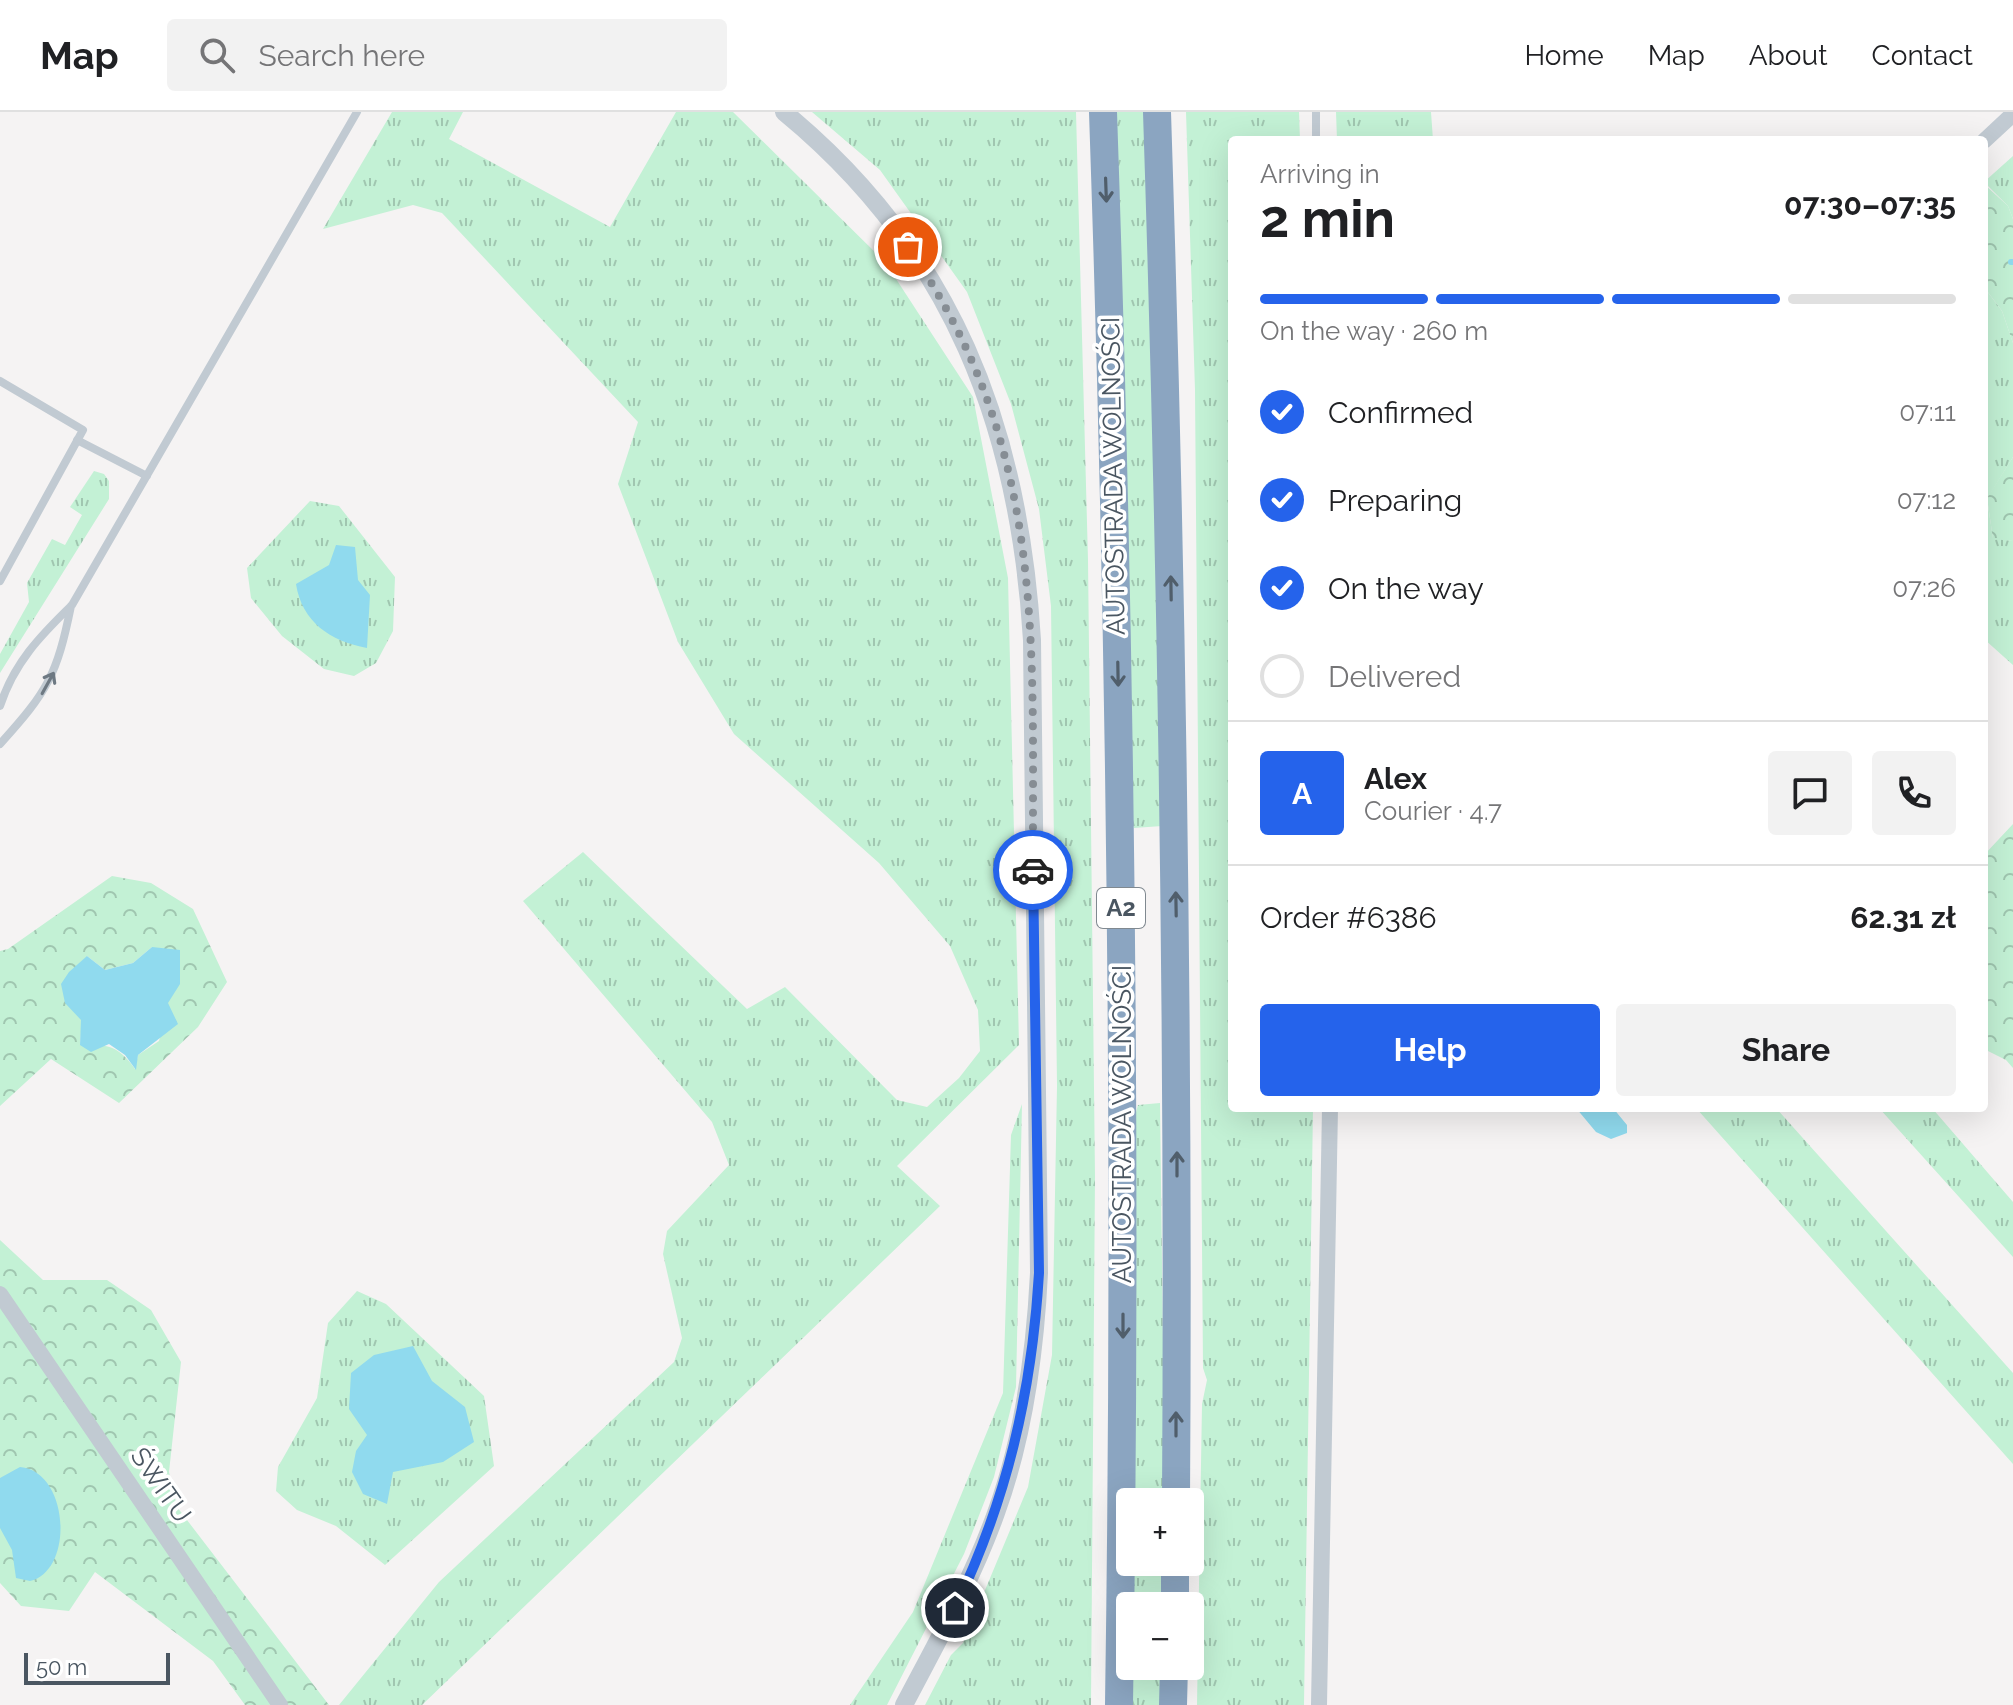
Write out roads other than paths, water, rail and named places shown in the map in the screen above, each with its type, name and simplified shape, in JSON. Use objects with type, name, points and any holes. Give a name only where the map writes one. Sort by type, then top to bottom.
[{"type":"highway","name":"AUTOSTRADA WOLNOŚCI","points":[[1103,112],[1120,807],[1123,1347],[1119,1705]]},
{"type":"highway","name":"AUTOSTRADA WOLNOŚCI","points":[[1157,112],[1169,482],[1176,883],[1176,1488]]},
{"type":"highway","points":[[1173,1705],[1174,1680]]},
{"type":"street","points":[[784,112],[835,158],[882,211],[930,279],[958,331],[997,428],[1015,492],[1027,565],[1032,640],[1039,1273],[1035,1330],[1024,1408],[997,1511],[961,1594],[904,1705]]},
{"type":"street","points":[[1988,137],[2013,114]]},
{"type":"street","points":[[1319,1705],[1330,1112]]},
{"type":"street","name":"ŚWITU","points":[[0,1294],[280,1705]]},
{"type":"lane","points":[[0,706],[7,686],[29,647],[72,605],[357,112]]},
{"type":"lane","points":[[1316,112],[1316,136]]},
{"type":"lane","points":[[0,381],[83,430],[0,581]]},
{"type":"lane","points":[[77,440],[147,476]]},
{"type":"lane","points":[[0,744],[38,703],[59,664],[72,605]]},
{"type":"water","points":[[336,545],[355,547],[358,580],[370,595],[367,648],[341,640],[320,628],[304,609],[299,597],[296,584],[329,565]]},
{"type":"water","points":[[152,947],[180,950],[180,984],[168,1003],[178,1024],[138,1055],[136,1070],[125,1055],[109,1044],[91,1052],[80,1045],[81,1020],[65,1003],[61,984],[87,956],[105,970],[133,963]]},
{"type":"water","points":[[1579,1112],[1616,1112],[1627,1125],[1627,1133],[1611,1139],[1596,1132]]},
{"type":"water","points":[[413,1346],[432,1381],[465,1407],[474,1442],[443,1462],[393,1472],[387,1504],[363,1494],[352,1472],[356,1451],[367,1435],[349,1409],[351,1373],[374,1355]]},
{"type":"water","points":[[20,1467],[36,1473],[49,1485],[57,1502],[60,1521],[60,1541],[54,1559],[44,1573],[30,1581],[16,1578],[12,1550],[0,1528],[0,1478]]}]
